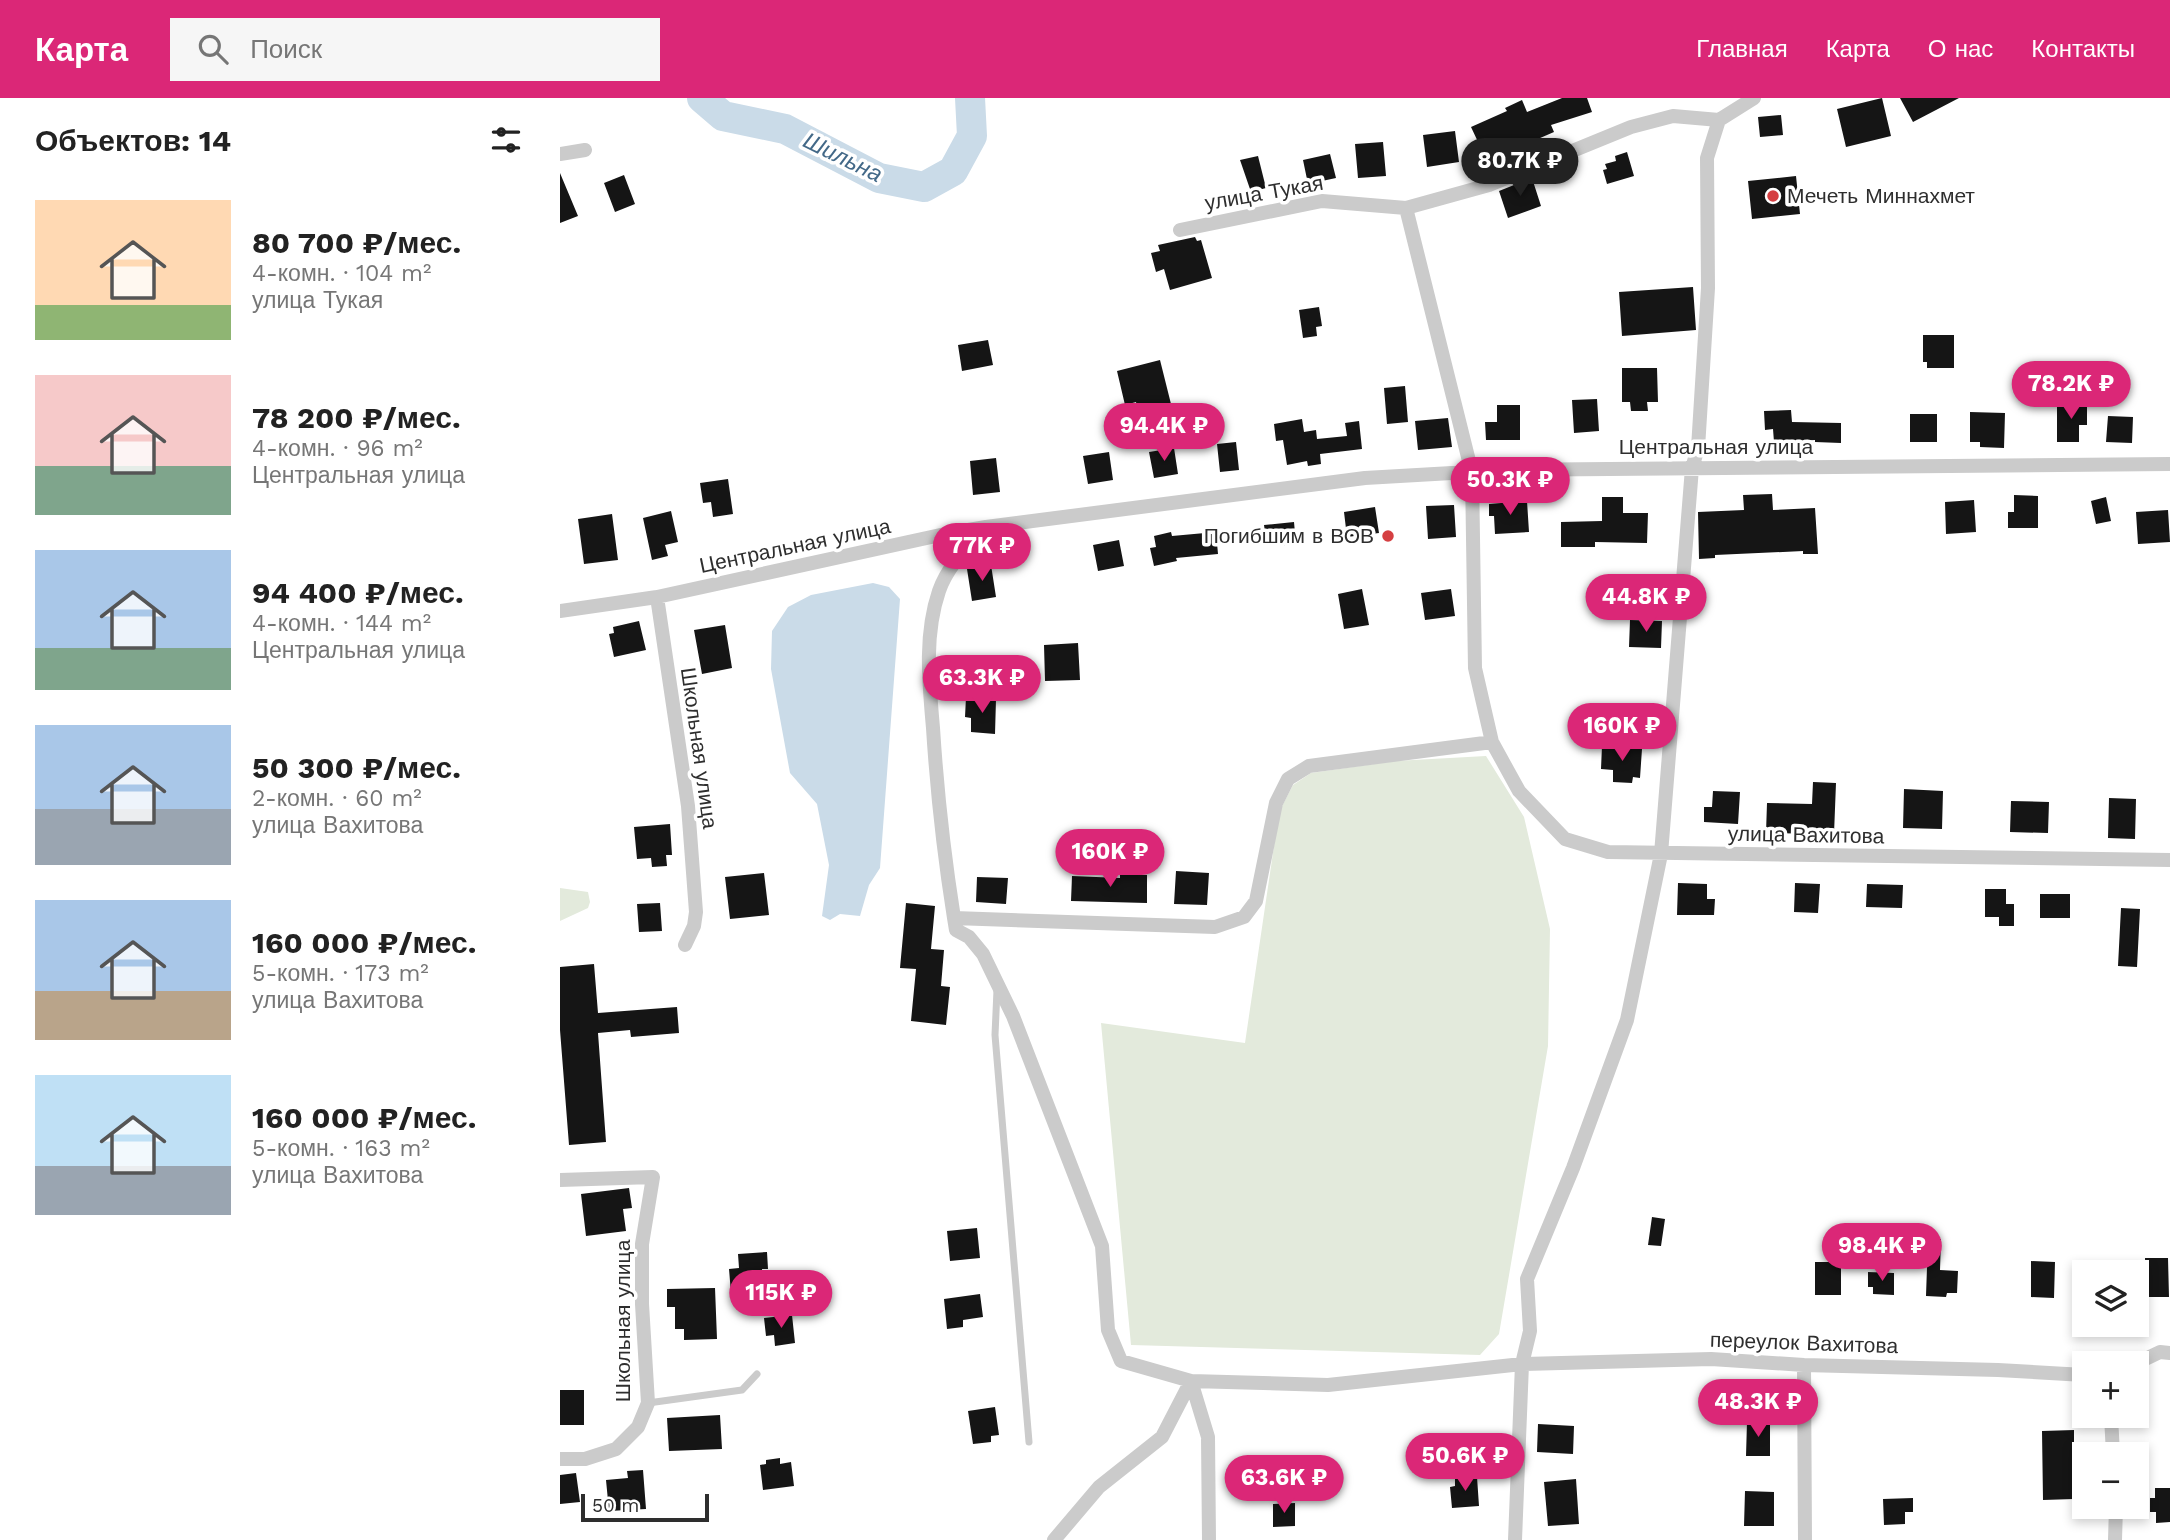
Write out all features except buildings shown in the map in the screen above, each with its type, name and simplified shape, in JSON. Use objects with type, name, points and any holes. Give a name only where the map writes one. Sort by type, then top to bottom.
[{"type":"street","points":[[1515,1540],[1522,1364],[1530,1331],[1527,1279],[1573,1168],[1627,1020],[1661,854],[1692,468],[1698,448],[1708,288],[1707,158],[1719,120],[1754,98]]},
{"type":"street","name":"улица Тукая","points":[[1180,230],[1322,201],[1406,208],[1489,185],[1631,127],[1673,116],[1719,120]]},
{"type":"street","points":[[560,154],[585,150]]},
{"type":"street","name":"улица Вахитова","points":[[1406,208],[1472,473],[1475,668],[1492,743],[1519,791],[1565,839],[1608,852],[1661,854],[2170,860]]},
{"type":"street","name":"Центральная улица","points":[[560,611],[657,597],[986,527],[1365,478],[1504,470],[2170,464]]},
{"type":"street","points":[[986,527],[951,565],[939,591],[929,633],[929,677],[938,801],[956,930],[969,937],[983,954],[997,986]]},
{"type":"street","points":[[945,534],[951,565]]},
{"type":"street","name":"Школьная улица","points":[[657,597],[688,806],[696,912],[694,926],[685,945]]},
{"type":"street","points":[[954,918],[1215,927],[1244,917],[1256,901],[1276,803],[1288,779],[1309,766],[1492,743]]},
{"type":"street","name":"переулок Вахитова","points":[[997,986],[1013,1016],[1102,1246],[1108,1330],[1121,1361],[1191,1381],[1328,1385],[1522,1364],[1711,1359],[2072,1374]]},
{"type":"street","name":"Школьная улица","points":[[560,1180],[653,1177],[642,1244],[642,1304],[648,1403],[638,1427],[616,1449],[585,1459],[560,1459]]},
{"type":"street","points":[[2149,1357],[2160,1352],[2170,1353]]},
{"type":"street","points":[[1804,1365],[1805,1540]]},
{"type":"street","points":[[1054,1540],[1099,1487],[1162,1437],[1191,1381]]},
{"type":"street","points":[[1191,1381],[1208,1437],[1209,1540]]},
{"type":"street","points":[[2115,1540],[2116,1519]]},
{"type":"lane","points":[[997,986],[995,1035],[1029,1442]]},
{"type":"lane","points":[[648,1403],[742,1390],[757,1374]]},
{"type":"shaded area","points":[[1486,756],[1524,817],[1550,929],[1548,1046],[1499,1334],[1480,1355],[1131,1345],[1101,1023],[1245,1043],[1279,812],[1293,785],[1311,773],[1395,761]]},
{"type":"shaded area","points":[[560,888],[588,892],[588,908],[560,921]]},
{"type":"water","points":[[873,583],[889,587],[900,599],[880,868],[869,885],[860,916],[840,914],[830,920],[822,916],[829,865],[817,804],[790,773],[771,669],[772,631],[788,607],[811,595]]},
{"type":"waterway","name":"Шильна","points":[[702,98],[723,116],[785,129],[879,178],[924,187],[953,171],[972,136],[970,98]]},
{"type":"place","name":"Мечеть Миннахмет","points":[[1773,196]]},
{"type":"place","name":"Погибшим в ВОВ","points":[[1388,536]]}]
